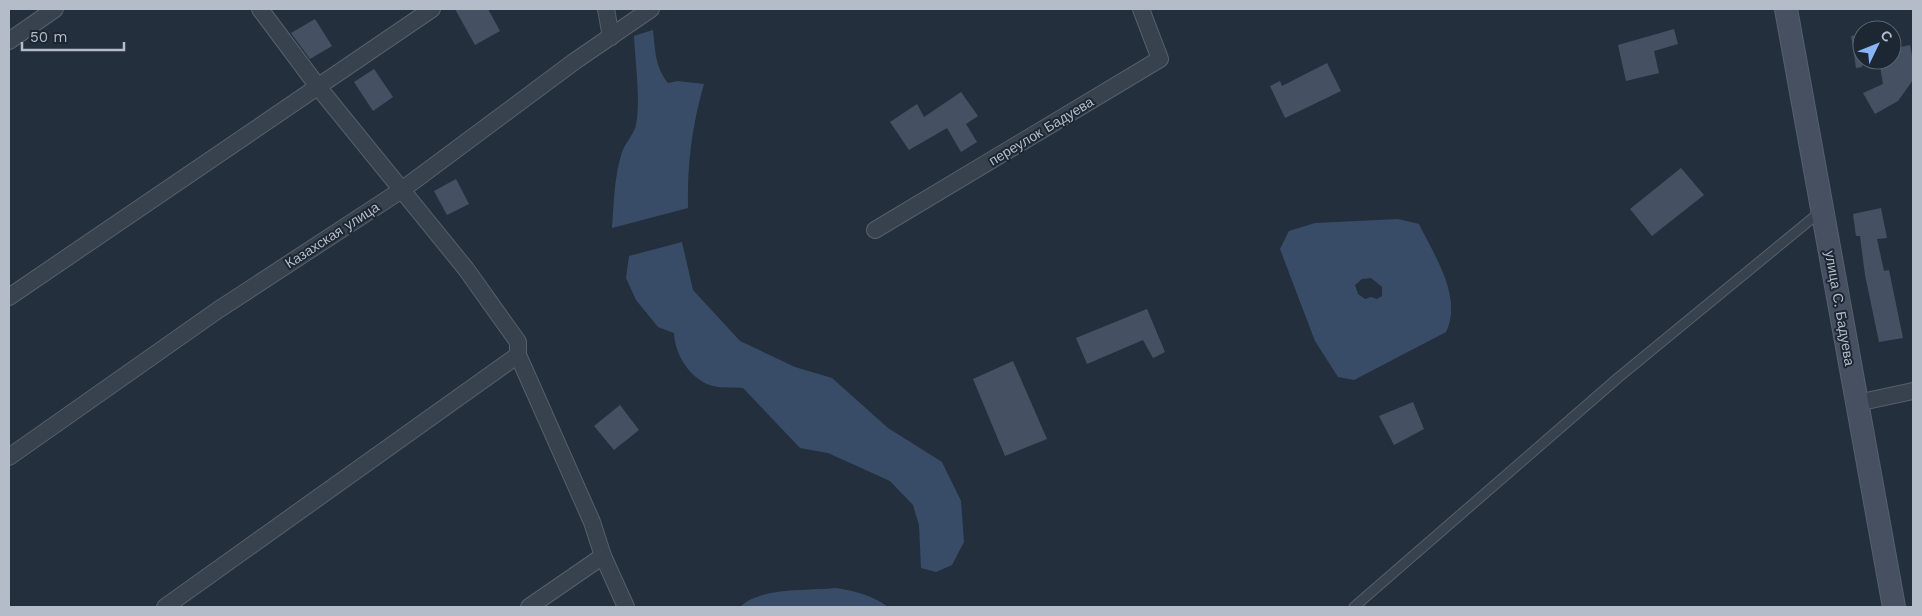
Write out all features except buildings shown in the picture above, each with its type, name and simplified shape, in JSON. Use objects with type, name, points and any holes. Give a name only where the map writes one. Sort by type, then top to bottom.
[{"type":"main road","name":"улица С. Бадуева","points":[[1786,9],[1894,607]]},
{"type":"street","points":[[9,41],[55,9]]},
{"type":"street","points":[[260,9],[319,88],[403,189],[466,269],[518,342],[518,355],[592,522],[603,556],[626,607]]},
{"type":"street","points":[[9,298],[432,9]]},
{"type":"street","points":[[606,9],[611,37]]},
{"type":"street","name":"Казахская улица","points":[[9,457],[218,310],[403,189],[651,9]]},
{"type":"street","name":"переулок Бадуева","points":[[875,230],[1160,59],[1141,9]]},
{"type":"street","points":[[164,607],[518,355]]},
{"type":"street","points":[[1858,403],[1913,391]]},
{"type":"street","points":[[530,607],[603,556]]},
{"type":"lane","points":[[1354,607],[1619,377],[1822,210]]},
{"type":"water","points":[[653,30],[658,64],[668,83],[678,81],[704,84],[691,145],[688,176],[688,208],[612,228],[619,161],[636,125],[638,93],[634,36]]},
{"type":"water","points":[[1398,219],[1419,224],[1439,263],[1449,291],[1450,319],[1446,332],[1354,380],[1338,377],[1315,341],[1280,249],[1289,231],[1315,223]],"holes":[[[1371,278],[1382,287],[1382,296],[1377,299],[1371,297],[1365,299],[1358,294],[1355,285],[1362,279]]]},
{"type":"water","points":[[682,242],[693,290],[740,341],[795,367],[832,378],[888,428],[942,462],[961,501],[964,542],[952,565],[936,572],[921,568],[919,525],[913,505],[890,481],[828,453],[800,448],[743,388],[711,386],[700,380],[688,369],[677,349],[674,333],[658,327],[636,300],[626,278],[629,256]]},
{"type":"water","points":[[836,588],[863,594],[876,599],[888,607],[740,607],[759,596],[772,593]]}]
